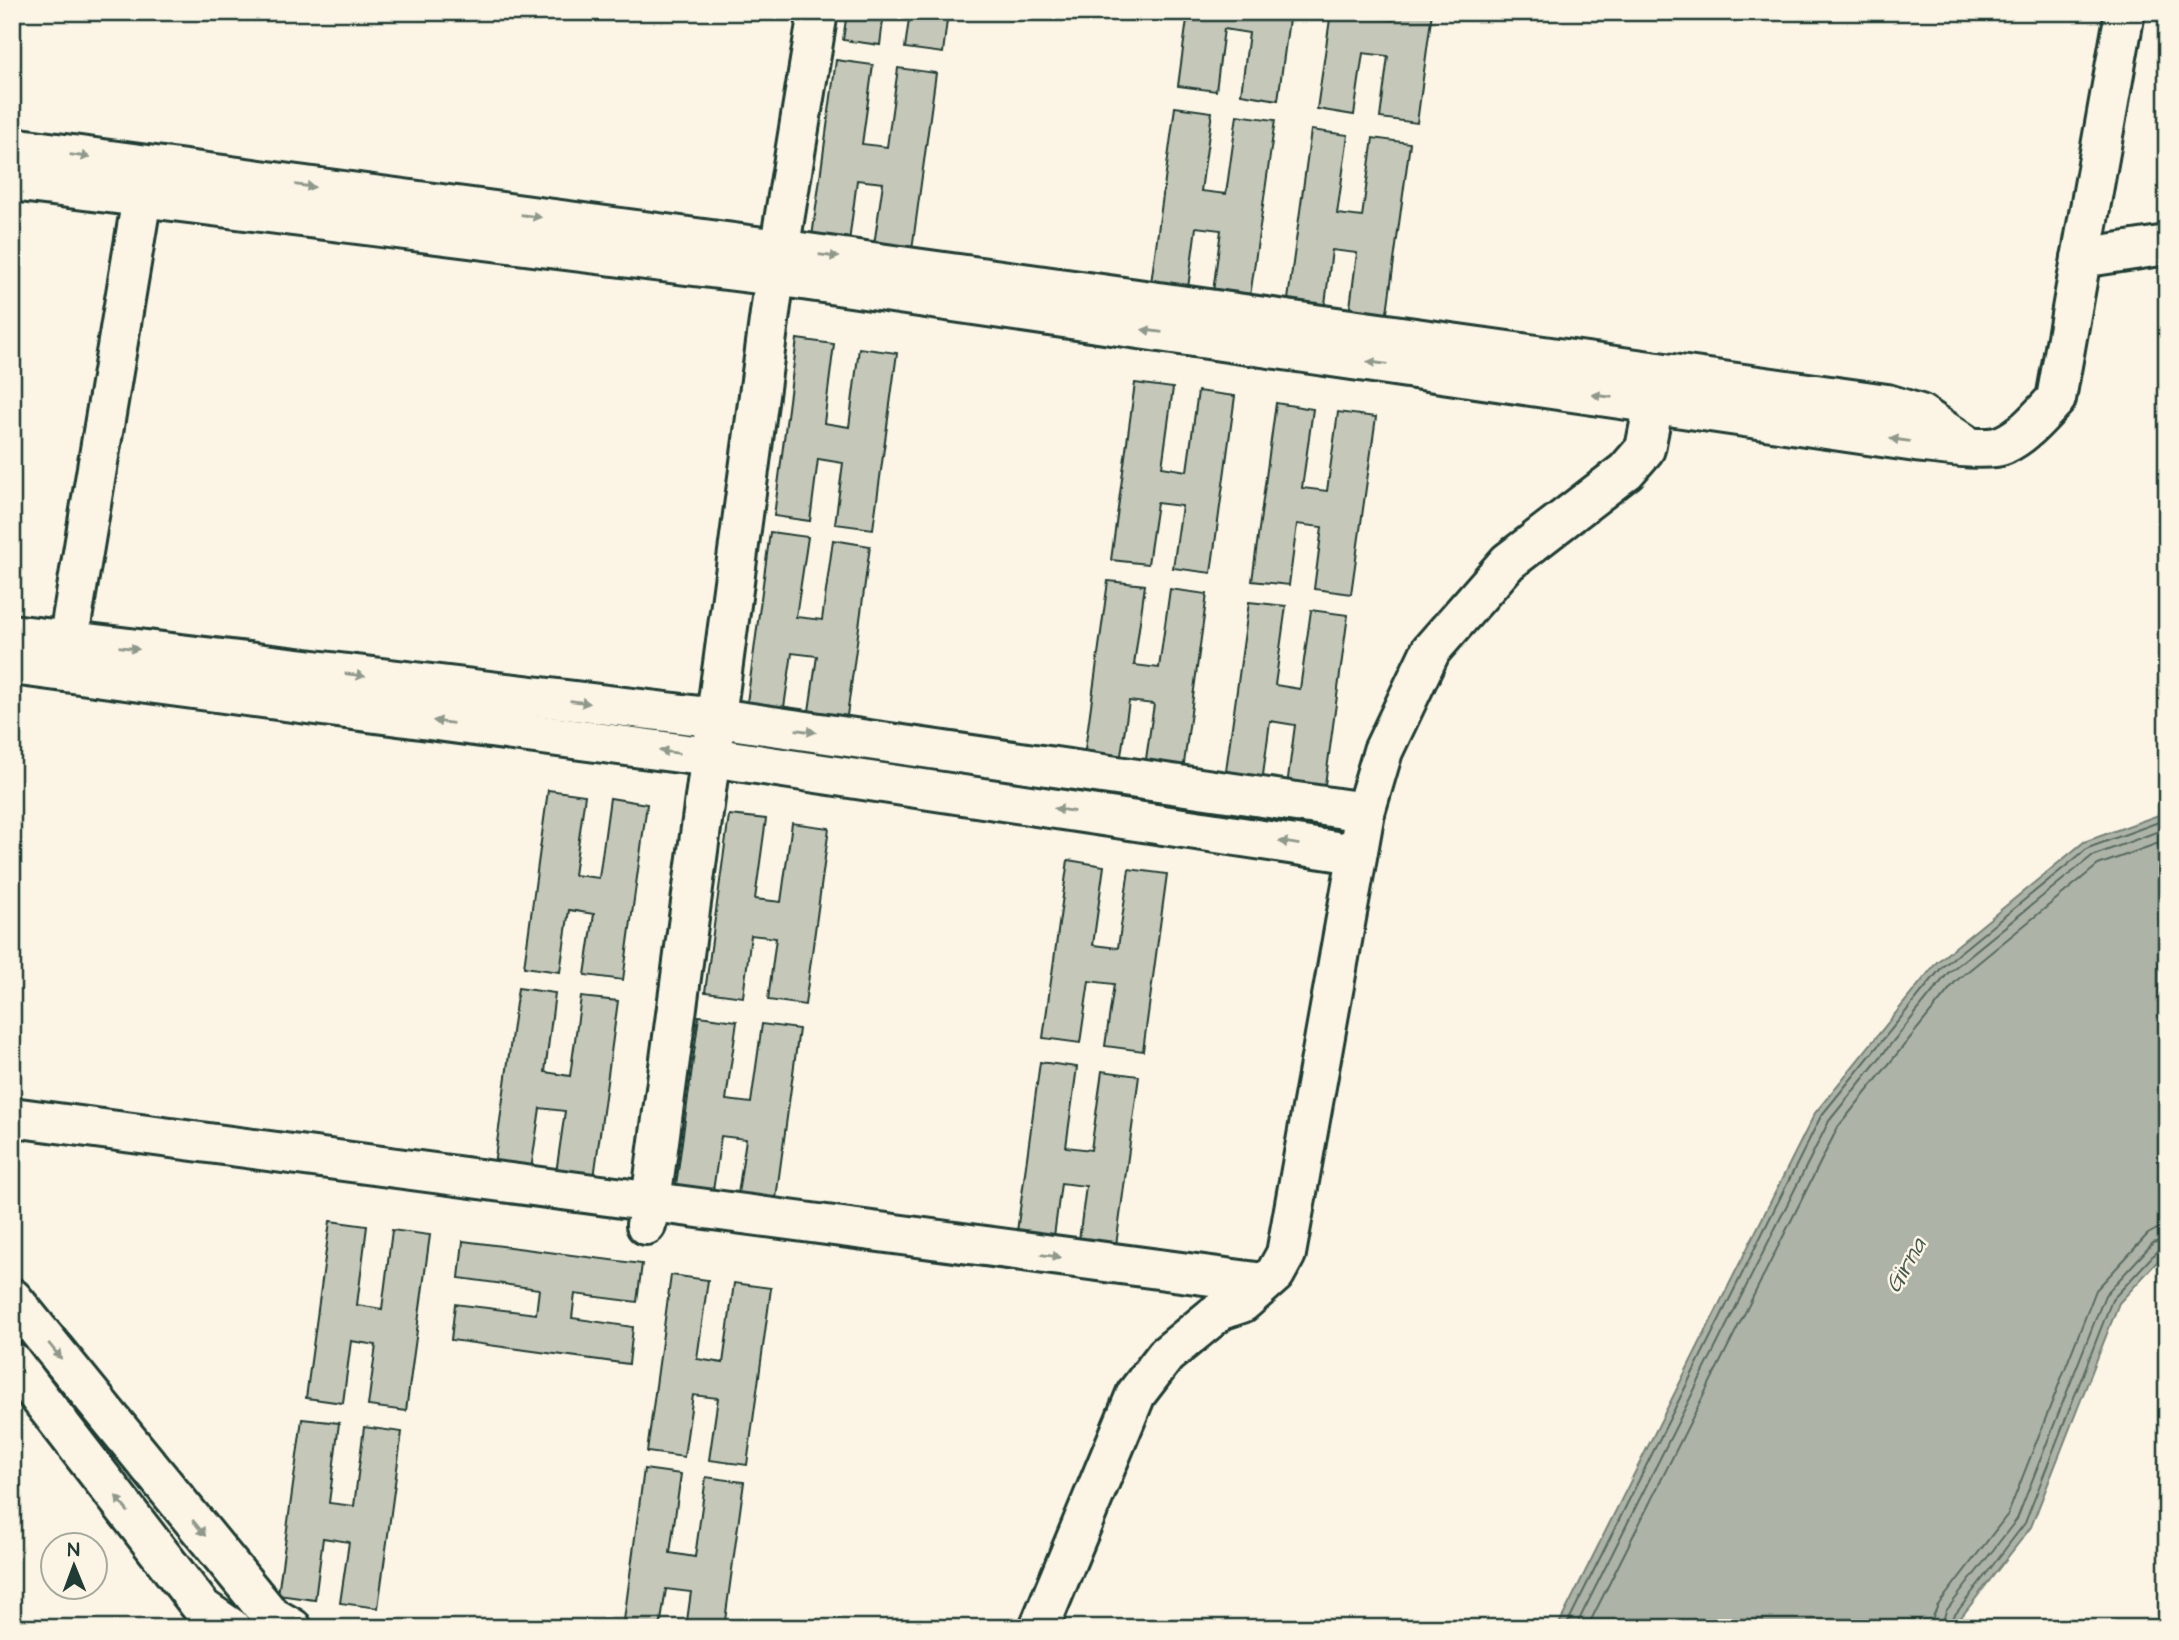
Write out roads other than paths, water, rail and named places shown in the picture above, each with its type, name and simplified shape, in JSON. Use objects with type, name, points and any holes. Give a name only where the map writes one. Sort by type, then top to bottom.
[{"type":"street","points":[[649,1213],[777,263],[818,12]]},
{"type":"street","points":[[12,147],[777,263],[1654,387],[1916,442],[2000,447],[2028,430],[2056,399],[2125,12]]},
{"type":"street","points":[[12,181],[777,263]]},
{"type":"street","points":[[66,656],[142,197]]},
{"type":"street","points":[[2081,258],[2167,245]]},
{"type":"street","points":[[1039,1628],[1136,1394],[1166,1355],[1221,1310],[1242,1303],[1275,1274],[1286,1254],[1365,811],[1383,751],[1432,650],[1508,562],[1626,471],[1645,449],[1654,387]]},
{"type":"street","points":[[12,634],[66,656],[710,757],[1356,854]]},
{"type":"street","points":[[12,665],[66,656],[717,718],[1365,811]]},
{"type":"street","points":[[12,1116],[649,1213],[1173,1297],[1221,1310]]},
{"type":"street","points":[[12,1142],[202,1161],[649,1213],[731,1214],[1264,1283]]},
{"type":"street","points":[[12,1298],[271,1616],[292,1628]]},
{"type":"street","points":[[12,1362],[202,1608],[231,1628]]},
{"type":"water","name":"Girna","points":[[2167,812],[2167,1251],[2119,1303],[2031,1527],[1959,1620],[1956,1628],[1557,1628],[1815,1113],[1937,962],[2084,842]]}]
